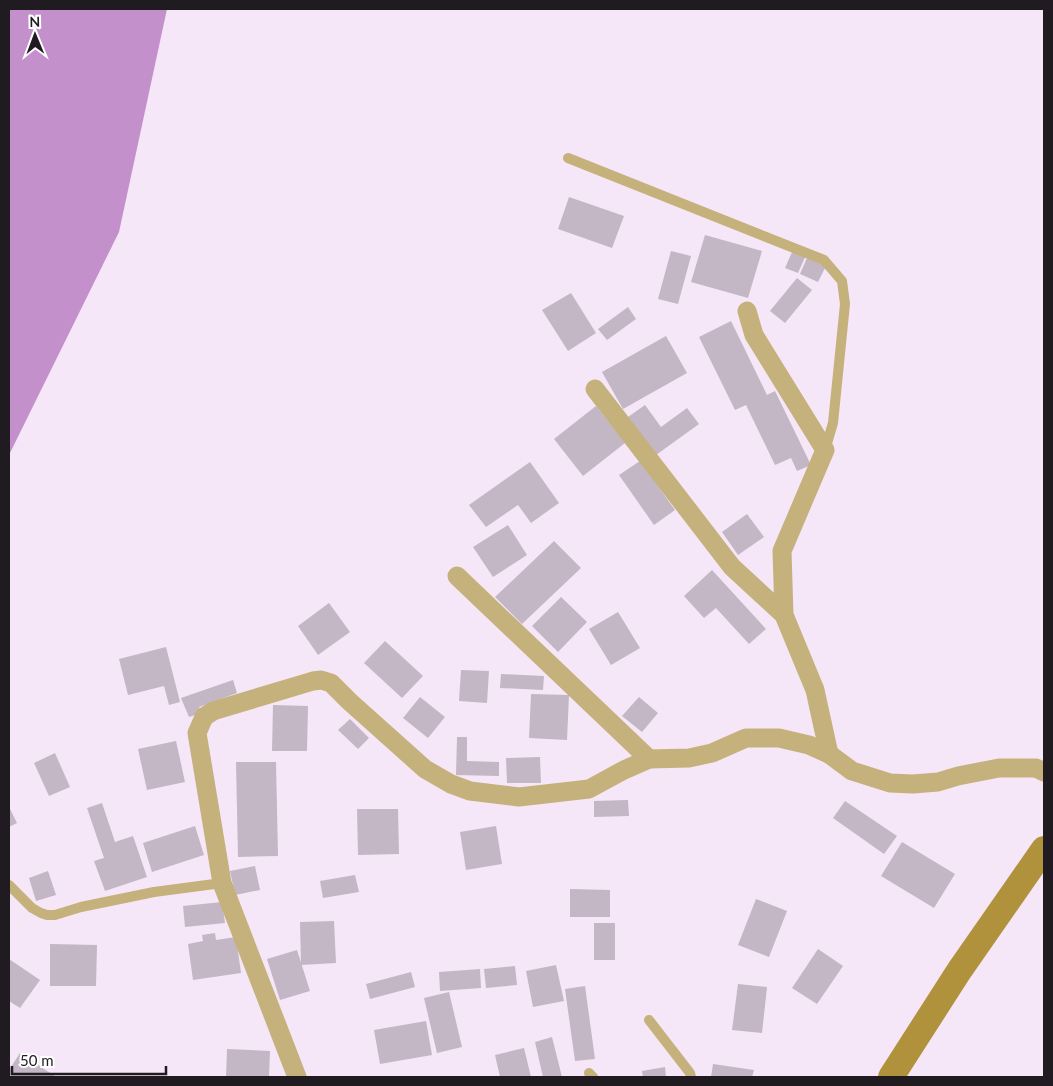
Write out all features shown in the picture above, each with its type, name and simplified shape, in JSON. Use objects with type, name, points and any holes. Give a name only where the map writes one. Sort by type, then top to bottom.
[{"type":"main road","points":[[890,1077],[959,971],[1044,850]]},
{"type":"street","points":[[747,310],[754,336],[825,450],[782,551],[784,615],[815,690],[829,754]]},
{"type":"street","points":[[595,389],[732,567],[784,615]]},
{"type":"street","points":[[457,576],[649,759]]},
{"type":"street","points":[[297,1077],[222,883],[197,733],[204,717],[213,712],[321,680],[331,683],[425,769],[450,784],[470,791],[519,797],[589,789],[649,759],[689,758],[712,753],[746,738],[779,738],[809,745],[829,754],[852,771],[890,783],[938,782],[999,768],[1036,768],[1044,772]]},
{"type":"lane","points":[[568,158],[824,260],[842,281],[845,304],[834,423],[825,450]]},
{"type":"lane","points":[[9,885],[32,908],[47,915],[55,915],[154,892],[222,883]]},
{"type":"lane","points":[[649,1020],[690,1073],[691,1077]]},
{"type":"shaded area","points":[[9,9],[167,9],[119,232],[9,455]]},
{"type":"building","points":[[569,197],[624,216],[612,248],[558,229]]},
{"type":"building","points":[[705,235],[762,251],[748,298],[691,282]]},
{"type":"building","points":[[793,250],[806,255],[798,273],[785,268]]},
{"type":"building","points":[[671,251],[691,256],[678,304],[658,299]]},
{"type":"building","points":[[807,258],[826,266],[818,282],[800,274]]},
{"type":"building","points":[[797,278],[812,290],[785,323],[770,311]]},
{"type":"building","points":[[571,293],[596,333],[568,351],[542,310]]},
{"type":"building","points":[[628,307],[636,319],[607,340],[598,329]]},
{"type":"building","points":[[731,321],[767,395],[775,391],[811,465],[797,471],[791,458],[775,465],[746,405],[735,410],[699,337]]},
{"type":"building","points":[[666,336],[687,373],[623,409],[602,372]]},
{"type":"building","points":[[645,405],[661,427],[687,408],[699,424],[656,455],[628,417]]},
{"type":"building","points":[[596,406],[625,443],[583,476],[554,439]]},
{"type":"building","points":[[640,461],[675,510],[654,525],[619,475]]},
{"type":"building","points":[[530,462],[559,503],[531,523],[518,505],[486,527],[469,505]]},
{"type":"building","points":[[747,514],[764,537],[738,555],[722,532]]},
{"type":"building","points":[[508,525],[527,555],[493,577],[473,547]]},
{"type":"building","points":[[554,541],[581,568],[522,624],[495,597]]},
{"type":"building","points":[[712,570],[766,629],[749,644],[716,608],[704,618],[684,596]]},
{"type":"building","points":[[561,597],[587,622],[558,652],[532,626]]},
{"type":"building","points":[[329,603],[350,632],[318,655],[298,626]]},
{"type":"building","points":[[618,612],[640,648],[611,665],[589,629]]},
{"type":"building","points":[[385,641],[423,676],[402,698],[364,663]]},
{"type":"building","points":[[166,647],[180,702],[169,705],[164,686],[128,695],[119,659]]},
{"type":"building","points":[[461,670],[489,671],[487,703],[459,701]]},
{"type":"building","points":[[501,674],[544,676],[543,690],[500,688]]},
{"type":"building","points":[[233,680],[237,693],[199,707],[202,713],[189,717],[181,698]]},
{"type":"building","points":[[531,694],[569,695],[567,740],[529,738]]},
{"type":"building","points":[[420,697],[445,717],[428,738],[403,718]]},
{"type":"building","points":[[639,697],[658,713],[642,732],[622,716]]},
{"type":"building","points":[[273,705],[308,706],[307,751],[272,751]]},
{"type":"building","points":[[350,719],[369,738],[358,749],[338,730]]},
{"type":"building","points":[[457,737],[467,737],[467,761],[499,762],[499,776],[456,775]]},
{"type":"building","points":[[176,741],[185,782],[147,790],[138,749]]},
{"type":"building","points":[[55,753],[70,787],[49,796],[34,763]]},
{"type":"building","points":[[540,757],[541,783],[507,783],[506,758]]},
{"type":"building","points":[[236,762],[276,762],[278,856],[238,857]]},
{"type":"building","points":[[628,800],[629,816],[594,817],[594,801]]},
{"type":"building","points":[[845,801],[897,836],[884,854],[833,818]]},
{"type":"building","points":[[102,803],[115,842],[133,836],[147,877],[105,891],[94,861],[104,858],[87,808]]},
{"type":"building","points":[[9,807],[17,823],[9,827]]},
{"type":"building","points":[[357,809],[398,809],[399,854],[358,855]]},
{"type":"building","points":[[195,826],[204,855],[152,872],[143,843]]},
{"type":"building","points":[[496,826],[502,864],[466,870],[460,832]]},
{"type":"building","points":[[902,842],[955,874],[934,908],[881,876]]},
{"type":"building","points":[[255,866],[260,890],[235,895],[230,871]]},
{"type":"building","points":[[48,871],[56,895],[36,901],[29,878]]},
{"type":"building","points":[[355,875],[359,892],[323,898],[320,881]]},
{"type":"building","points":[[570,889],[610,890],[610,917],[570,917]]},
{"type":"building","points":[[756,899],[787,911],[769,957],[738,945]]},
{"type":"building","points":[[222,902],[225,923],[185,927],[183,906]]},
{"type":"building","points":[[334,921],[336,963],[301,965],[300,922]]},
{"type":"building","points":[[594,923],[615,923],[615,960],[594,960]]},
{"type":"building","points":[[215,933],[216,940],[236,937],[241,973],[193,980],[188,944],[203,941],[202,935]]},
{"type":"building","points":[[50,944],[97,945],[96,986],[50,986]]},
{"type":"building","points":[[818,949],[843,966],[817,1004],[792,988]]},
{"type":"building","points":[[297,950],[310,991],[280,1000],[267,959]]},
{"type":"building","points":[[9,959],[40,980],[20,1008],[9,1001]]},
{"type":"building","points":[[556,965],[564,1001],[533,1007],[526,971]]},
{"type":"building","points":[[515,966],[517,985],[486,988],[484,969]]},
{"type":"building","points":[[480,969],[481,988],[440,991],[439,972]]},
{"type":"building","points":[[411,972],[415,987],[370,999],[366,984]]},
{"type":"building","points":[[738,984],[767,987],[762,1033],[732,1030]]},
{"type":"building","points":[[585,986],[595,1059],[575,1061],[565,989]]},
{"type":"building","points":[[449,992],[462,1047],[437,1053],[424,998]]},
{"type":"building","points":[[426,1021],[432,1055],[380,1064],[374,1030]]},
{"type":"building","points":[[552,1037],[562,1077],[543,1077],[535,1042]]},
{"type":"building","points":[[524,1048],[531,1077],[500,1077],[495,1055]]},
{"type":"building","points":[[227,1049],[270,1051],[269,1077],[226,1077]]},
{"type":"building","points":[[20,1053],[56,1077],[9,1077],[9,1070]]},
{"type":"building","points":[[713,1064],[754,1070],[752,1077],[711,1077]]},
{"type":"building","points":[[665,1067],[666,1077],[643,1077],[642,1071]]}]
